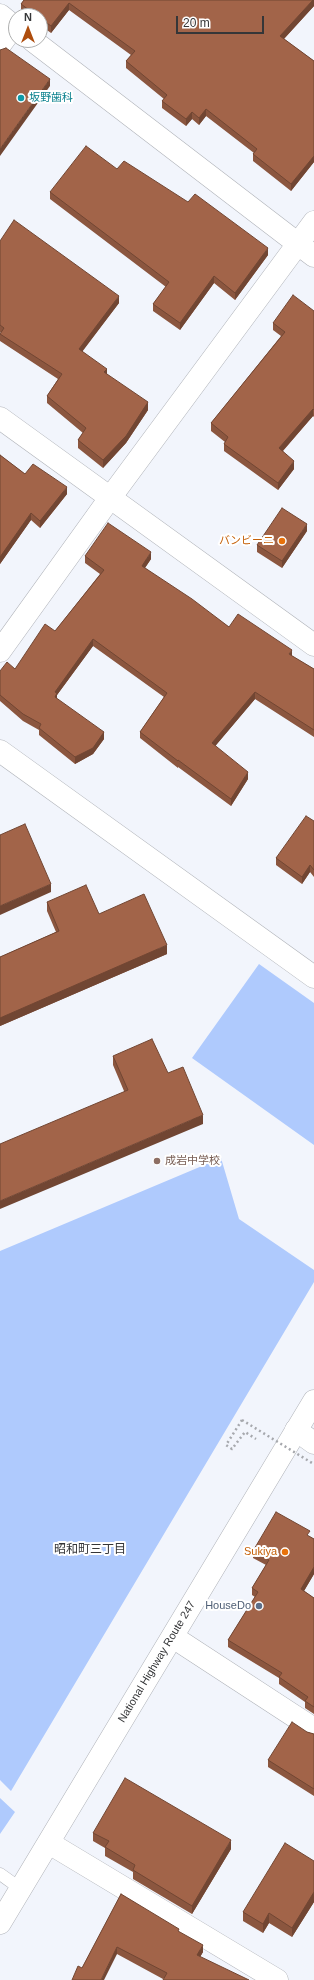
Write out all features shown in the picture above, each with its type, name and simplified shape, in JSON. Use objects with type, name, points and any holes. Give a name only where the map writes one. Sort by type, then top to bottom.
[{"type":"main road","points":[[0,45],[8,27]]},
{"type":"main road","points":[[42,48],[306,250]]},
{"type":"main road","points":[[0,651],[110,498],[306,250],[314,222]]},
{"type":"main road","points":[[0,418],[314,645]]},
{"type":"main road","points":[[0,750],[314,977]]},
{"type":"main road","name":"National Highway Route 247","points":[[0,1923],[314,1402]]},
{"type":"main road","points":[[296,1430],[313,1453]]},
{"type":"main road","points":[[173,1637],[314,1730]]},
{"type":"main road","points":[[49,1843],[277,1980]]},
{"type":"lane","points":[[0,1874],[21,1889]]},
{"type":"path","points":[[256,1439],[244,1432],[232,1449],[226,1445],[242,1420],[313,1453]]},
{"type":"shaded area","points":[[259,964],[314,1003],[314,1145],[192,1058]]},
{"type":"shaded area","points":[[221,1158],[239,1219],[314,1270],[314,1282],[11,1791],[0,1780],[0,1251]]},
{"type":"shaded area","points":[[0,1798],[15,1812],[0,1834]]},
{"type":"building","points":[[24,0],[313,0],[280,36],[314,61],[314,156],[291,184],[253,154],[257,149],[206,109],[199,118],[192,112],[186,119],[162,101],[167,95],[126,61],[135,51],[69,3],[51,26],[48,24],[48,8],[26,8],[21,4]]},
{"type":"building","name":"坂野歯科","points":[[6,48],[50,79],[0,149],[0,50]]},
{"type":"building","points":[[86,146],[117,169],[124,161],[188,202],[195,194],[268,248],[235,293],[214,276],[180,323],[153,304],[169,282],[50,192]]},
{"type":"building","points":[[14,220],[119,296],[79,349],[107,369],[104,372],[148,402],[126,436],[103,460],[78,440],[86,428],[47,396],[62,374],[0,334],[4,328],[0,325],[0,241]]},
{"type":"building","points":[[293,295],[314,311],[314,410],[313,409],[279,448],[294,461],[278,483],[224,444],[228,437],[211,423],[285,332],[273,323]]},
{"type":"building","points":[[0,455],[25,474],[33,464],[67,487],[40,521],[31,513],[0,557]]},
{"type":"building","name":"バンビーニ","points":[[282,508],[307,524],[282,561],[257,545]]},
{"type":"building","points":[[108,523],[151,552],[142,566],[192,599],[229,627],[238,614],[292,650],[289,654],[314,669],[314,730],[255,692],[212,743],[248,772],[231,799],[140,732],[167,693],[93,639],[55,692],[57,693],[55,697],[104,732],[93,748],[75,757],[39,728],[41,724],[23,714],[0,695],[0,671],[7,662],[15,669],[45,624],[55,631],[104,570],[85,556]]},
{"type":"building","points":[[306,816],[314,821],[314,870],[310,865],[302,877],[276,858]]},
{"type":"building","points":[[25,824],[51,884],[0,906],[0,835]]},
{"type":"building","points":[[86,885],[99,914],[144,894],[167,945],[0,1018],[0,957],[59,931],[47,902]]},
{"type":"building","points":[[152,1039],[168,1073],[183,1067],[203,1115],[0,1201],[0,1144],[128,1090],[113,1056]]},
{"type":"building","points":[[276,1512],[310,1531],[307,1535],[314,1539],[314,1567],[301,1589],[314,1598],[314,1707],[305,1701],[308,1697],[279,1677],[282,1673],[228,1640],[258,1592],[252,1588],[269,1560],[253,1551]]},
{"type":"building","points":[[292,1722],[307,1732],[314,1734],[314,1789],[268,1760]]},
{"type":"building","points":[[125,1778],[231,1840],[192,1906],[133,1870],[135,1865],[105,1847],[109,1841],[93,1833]]},
{"type":"building","points":[[285,1843],[314,1861],[314,1892],[292,1928],[269,1913],[263,1924],[243,1912]]},
{"type":"building","points":[[121,1894],[179,1929],[178,1931],[203,1945],[197,1955],[249,1980],[163,1980],[167,1973],[117,1947],[101,1980],[72,1980],[78,1966],[82,1968]]},
{"type":"place","name":"坂野歯科","points":[[21,98]]},
{"type":"place","name":"バンビーニ","points":[[282,541]]},
{"type":"place","name":"成岩中学校","points":[[157,1161]]},
{"type":"place","name":"Sukiya","points":[[285,1552]]},
{"type":"place","name":"HouseDo","points":[[259,1606]]},
{"type":"district","name":"昭和町三丁目","points":[[90,1550]]}]
